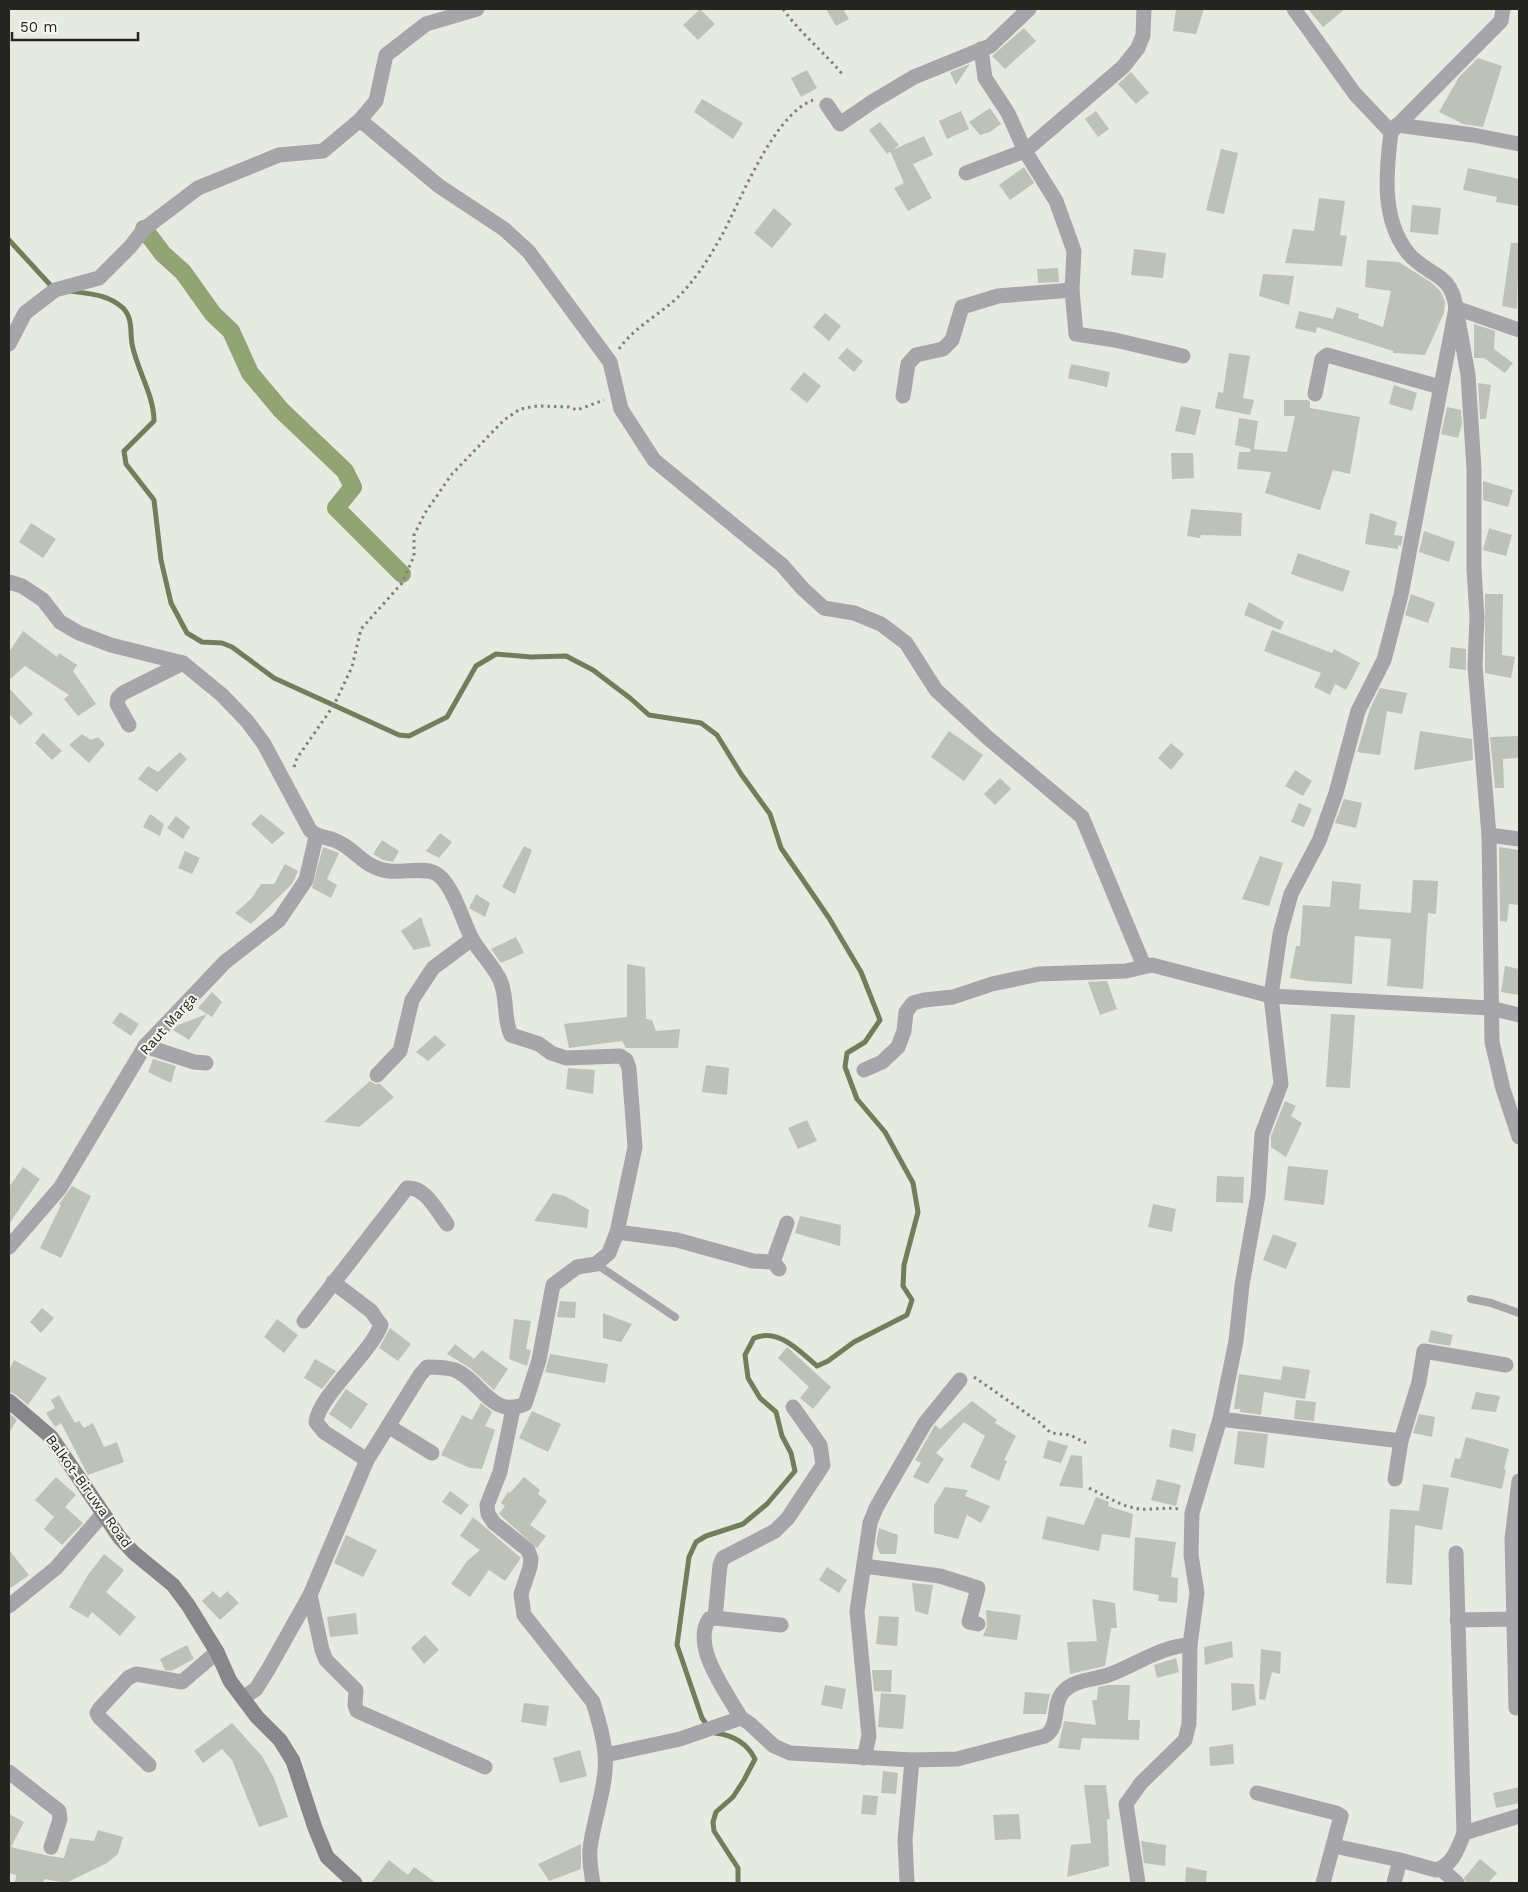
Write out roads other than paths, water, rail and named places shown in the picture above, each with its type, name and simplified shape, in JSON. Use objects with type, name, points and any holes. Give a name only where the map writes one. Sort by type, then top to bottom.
[{"type":"main road","name":"Balkot-Biruwa Road","points":[[9,1401],[51,1437],[102,1515],[134,1553],[173,1585],[217,1652],[230,1681],[280,1740],[293,1761],[315,1828],[327,1857],[355,1883]]},
{"type":"street","points":[[9,344],[25,313],[54,290],[99,278],[130,247],[144,229],[198,188],[278,155],[322,151],[360,120],[376,101],[386,55],[426,24],[476,9]]},
{"type":"street","points":[[827,105],[840,124],[914,77],[990,46],[1029,9]]},
{"type":"street","points":[[966,173],[1026,151],[1123,67],[1138,48],[1144,35],[1144,9]]},
{"type":"street","points":[[1294,9],[1354,94],[1394,128],[1473,134],[1519,144]]},
{"type":"street","points":[[1503,9],[1501,21],[1394,128],[1388,157],[1387,196],[1398,237],[1409,254],[1425,268],[1441,277],[1452,288],[1468,375],[1477,618],[1475,666],[1489,835],[1490,1008],[1496,1060],[1519,1137]]},
{"type":"street","points":[[981,49],[985,78],[1008,113],[1026,151],[1056,201],[1074,251],[1072,290],[1076,334],[1115,340],[1183,356]]},
{"type":"street","points":[[360,120],[439,186],[504,229],[529,252],[610,362],[621,409],[654,460],[782,565],[803,589],[824,608],[863,616],[881,624],[906,643],[936,690],[988,738],[1082,817],[1144,966]]},
{"type":"street","points":[[903,396],[908,364],[916,355],[943,349],[952,340],[962,307],[998,296],[1072,290]]},
{"type":"street","points":[[1456,308],[1519,330]]},
{"type":"street","points":[[1138,1883],[1125,1814],[1126,1804],[1141,1783],[1185,1740],[1191,1706],[1190,1645],[1197,1592],[1191,1555],[1192,1514],[1220,1419],[1236,1341],[1242,1285],[1258,1195],[1262,1134],[1282,1084],[1272,996],[1280,934],[1291,894],[1319,842],[1336,793],[1358,711],[1384,660],[1401,595],[1456,308]]},
{"type":"street","points":[[1315,394],[1322,359],[1328,355],[1440,387]]},
{"type":"street","points":[[9,582],[22,586],[43,600],[60,622],[79,633],[111,645],[183,663],[222,695],[247,720],[264,744],[310,830],[316,837],[333,840],[346,846],[368,865],[389,871],[434,873],[445,882],[472,939],[500,980],[506,1008],[506,1025],[511,1035],[539,1044],[566,1058],[620,1056],[626,1060],[629,1068],[635,1147],[617,1232],[609,1253],[596,1264],[577,1267],[553,1285],[539,1360],[525,1404],[514,1409],[502,1407],[456,1371],[438,1366],[428,1367],[420,1375],[366,1460],[310,1595],[270,1668],[256,1688],[243,1698]]},
{"type":"street","points":[[129,725],[117,704],[118,698],[123,693],[183,663]]},
{"type":"street","points":[[1489,835],[1519,839]]},
{"type":"street","name":"Raut Marga","points":[[9,1247],[60,1188],[145,1046],[225,962],[279,920],[306,880],[316,837]]},
{"type":"street","points":[[377,1075],[400,1051],[412,1000],[432,968],[472,939]]},
{"type":"street","points":[[864,1070],[882,1062],[898,1047],[904,1031],[906,1012],[913,1003],[924,1000],[953,998],[992,984],[1039,974],[1126,971],[1144,966],[1158,966],[1272,996],[1490,1008],[1519,1015]]},
{"type":"street","points":[[145,1046],[194,1062],[206,1063]]},
{"type":"street","points":[[304,1321],[408,1188],[415,1188],[421,1191],[447,1224]]},
{"type":"street","points":[[617,1232],[677,1240],[776,1266],[787,1223]]},
{"type":"street","points":[[333,1282],[371,1311],[381,1325],[327,1399],[317,1416],[316,1422],[324,1432],[366,1460]]},
{"type":"street","points":[[1395,1479],[1401,1441],[1419,1382],[1424,1351],[1506,1365]]},
{"type":"street","points":[[864,1758],[869,1736],[857,1610],[870,1523],[876,1508],[932,1412],[960,1380]]},
{"type":"street","points":[[715,1618],[720,1565],[723,1558],[775,1531],[788,1518],[823,1465],[820,1445],[793,1407]]},
{"type":"street","points":[[514,1409],[500,1472],[487,1505],[488,1514],[494,1523],[528,1550],[532,1559],[521,1594],[524,1615],[593,1702],[606,1755],[597,1820],[590,1848],[593,1883]]},
{"type":"street","points":[[1220,1419],[1401,1441]]},
{"type":"street","points":[[388,1426],[432,1453]]},
{"type":"street","points":[[1516,1708],[1517,1664],[1512,1539],[1519,1481]]},
{"type":"street","points":[[9,1606],[56,1568],[102,1515]]},
{"type":"street","points":[[1334,1846],[1436,1870],[1441,1869],[1456,1853],[1464,1833],[1456,1553]]},
{"type":"street","points":[[864,1566],[940,1576],[978,1588],[969,1622],[978,1624]]},
{"type":"street","points":[[310,1595],[326,1660],[356,1690],[354,1706],[357,1711],[485,1767]]},
{"type":"street","points":[[781,1625],[715,1618],[709,1619],[705,1626],[704,1650],[741,1718],[774,1746],[790,1753],[864,1758],[912,1760],[957,1758],[1045,1736],[1054,1726],[1059,1698],[1064,1691],[1080,1683],[1109,1675],[1163,1651],[1178,1646],[1190,1645]]},
{"type":"street","points":[[1457,1620],[1514,1619]]},
{"type":"street","points":[[149,1765],[99,1717],[97,1712],[128,1678],[136,1674],[182,1682],[217,1652]]},
{"type":"street","points":[[606,1755],[680,1739],[741,1718]]},
{"type":"street","points":[[907,1883],[905,1840],[912,1760]]},
{"type":"street","points":[[9,1772],[59,1811],[60,1819],[51,1847]]},
{"type":"street","points":[[1257,1793],[1336,1813],[1340,1816],[1334,1846],[1323,1883]]},
{"type":"street","points":[[1464,1833],[1519,1816]]},
{"type":"street","points":[[1394,1883],[1400,1860]]},
{"type":"street","points":[[1441,1869],[1457,1883]]},
{"type":"lane","points":[[596,1264],[674,1317]]},
{"type":"lane","points":[[1470,1299],[1491,1303],[1519,1313]]},
{"type":"waterway","points":[[144,229],[163,254],[183,272],[213,314],[231,331],[250,373],[281,410],[345,471],[353,487],[336,508],[402,574]]},
{"type":"waterway","points":[[9,240],[54,289]]},
{"type":"waterway","points":[[70,291],[105,297],[117,303],[128,316],[134,354],[151,402],[154,421],[124,451],[126,464],[154,500],[161,560],[171,603],[187,633],[202,642],[222,643],[232,647],[274,678],[399,735],[409,736],[447,717],[476,666],[496,654],[531,657],[566,656],[593,670],[649,715],[701,723],[717,735],[741,774],[770,814],[781,848],[829,918],[861,972],[880,1020],[865,1042],[847,1053],[845,1067],[857,1099],[885,1132],[913,1183],[918,1212],[904,1265],[903,1286],[912,1300],[907,1315],[854,1342],[828,1361],[817,1366],[796,1348],[772,1336],[754,1338],[745,1355],[748,1378],[760,1398],[776,1412],[782,1436],[791,1453],[795,1471],[767,1504],[743,1524],[706,1536],[696,1542],[689,1557],[677,1645],[702,1718],[709,1728]]},
{"type":"waterway","points":[[715,1733],[727,1736],[743,1744],[755,1759],[733,1797],[716,1812],[713,1822],[714,1831],[738,1868],[738,1883]]}]
